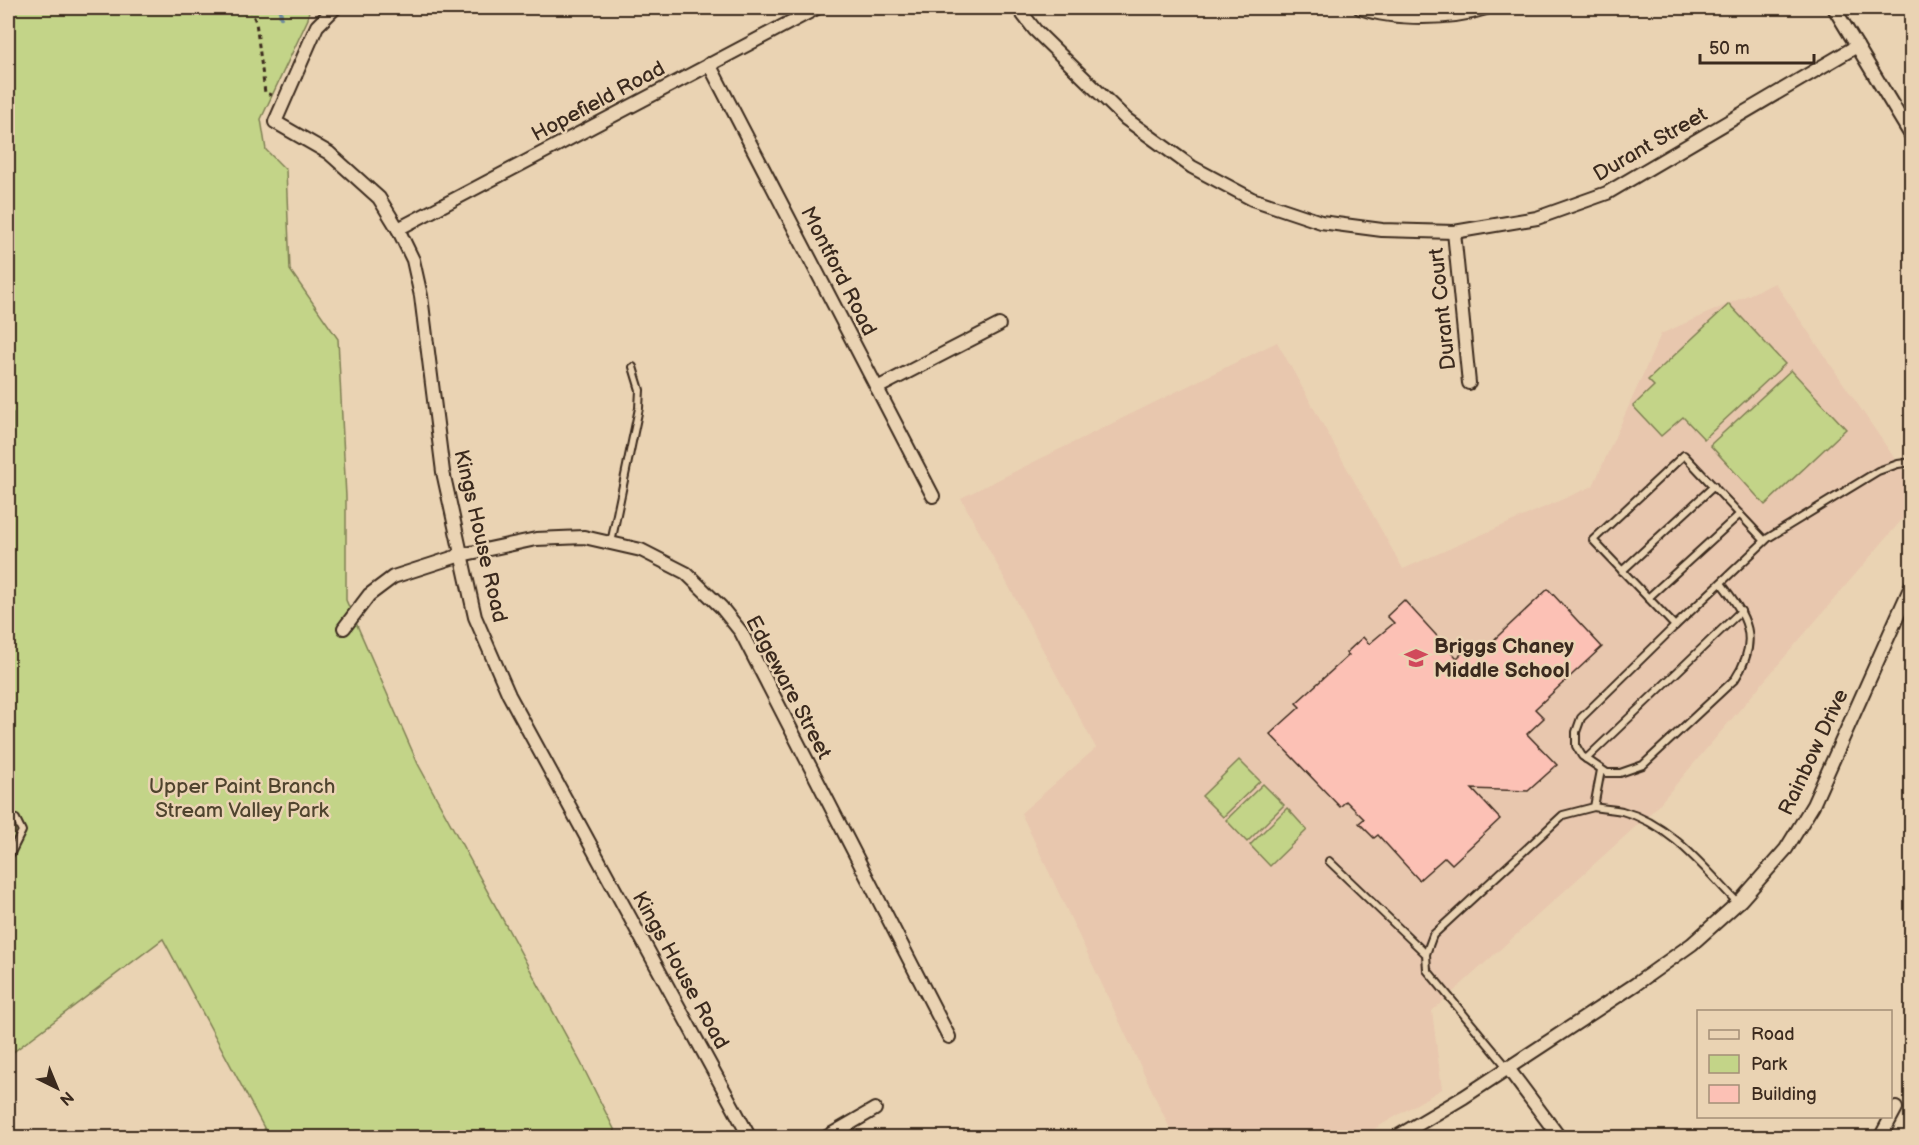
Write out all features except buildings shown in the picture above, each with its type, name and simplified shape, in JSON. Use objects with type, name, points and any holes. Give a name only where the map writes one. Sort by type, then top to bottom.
[{"type":"street","points":[[285,99],[317,26],[335,8]]},
{"type":"street","name":"Hopefield Road","points":[[398,229],[817,8]]},
{"type":"street","name":"Durant Street","points":[[1018,8],[1035,30],[1126,119],[1192,167],[1252,199],[1321,222],[1382,230],[1454,232],[1537,218],[1607,193],[1857,46]]},
{"type":"street","points":[[1360,8],[1401,16],[1449,15],[1486,8]]},
{"type":"street","points":[[1834,8],[1911,137]]},
{"type":"street","name":"Montford Road","points":[[709,64],[933,496]]},
{"type":"street","name":"Kings House Road","points":[[285,99],[275,122],[329,153],[379,198],[398,229],[412,260],[421,296],[443,472],[475,617],[509,695],[750,1137]]},
{"type":"street","name":"Durant Court","points":[[1454,232],[1469,383]]},
{"type":"street","points":[[877,388],[999,325]]},
{"type":"street","name":"Edgeware Street","points":[[344,628],[369,595],[393,577],[461,555],[536,539],[584,537],[642,550],[686,573],[721,607],[741,632],[949,1037]]},
{"type":"street","name":"Rainbow Drive","points":[[1395,1137],[1457,1102],[1636,984],[1692,944],[1738,903],[1786,849],[1814,805],[1911,585]]},
{"type":"street","points":[[1507,1067],[1560,1137]]},
{"type":"street","points":[[1892,1115],[1896,1108]]},
{"type":"street","points":[[825,1137],[875,1109]]},
{"type":"street","points":[[1880,1137],[1890,1118]]},
{"type":"lane","points":[[611,543],[639,408],[640,390],[633,367]]},
{"type":"lane","points":[[1675,626],[1593,540],[1684,456],[1765,541]]},
{"type":"lane","points":[[1721,583],[1745,618],[1749,633],[1744,665],[1735,679],[1643,765],[1620,773],[1607,773],[1601,770],[1586,759],[1576,746],[1576,732],[1581,718],[1675,626],[1765,541],[1878,471],[1911,462]]},
{"type":"lane","points":[[1622,571],[1714,486]]},
{"type":"lane","points":[[1648,598],[1740,514]]},
{"type":"lane","points":[[1586,759],[1741,611]]},
{"type":"lane","points":[[1594,807],[1601,770]]},
{"type":"lane","points":[[1507,1067],[1428,970],[1426,954],[1433,935],[1563,815],[1594,807],[1623,811],[1651,823],[1678,842],[1738,903]]},
{"type":"lane","points":[[8,856],[22,831],[16,819]]},
{"type":"lane","points":[[1329,861],[1426,954]]},
{"type":"path","points":[[250,8],[256,22],[265,93],[285,99]]},
{"type":"shaded area","name":"Briggs Chaney Middle School","points":[[1775,283],[1912,484],[1911,509],[1655,809],[1432,1011],[1442,1089],[1359,1138],[1174,1137],[1021,813],[1096,748],[961,498],[1277,342],[1403,569],[1593,486],[1661,334]]},
{"type":"green space","name":"Upper Paint Branch Stream Valley Park","points":[[8,8],[309,8],[308,19],[261,119],[266,150],[286,170],[290,270],[338,339],[346,497],[346,600],[418,764],[581,1063],[618,1137],[269,1137],[163,939],[8,1056],[8,443],[13,439],[13,413],[8,411]]},
{"type":"green space","points":[[1729,304],[1785,364],[1704,439],[1683,417],[1661,436],[1633,406],[1654,386],[1648,380]]},
{"type":"green space","points":[[1791,370],[1846,429],[1765,505],[1710,445]]},
{"type":"green space","points":[[1239,760],[1260,781],[1223,817],[1202,796]]},
{"type":"green space","points":[[1263,784],[1284,805],[1247,842],[1226,820]]},
{"type":"green space","points":[[1287,808],[1307,830],[1270,866],[1250,845]]},
{"type":"waterway","points":[[280,8],[281,17]]},
{"type":"place","name":"Briggs Chaney Middle School","points":[[1416,658]]}]
